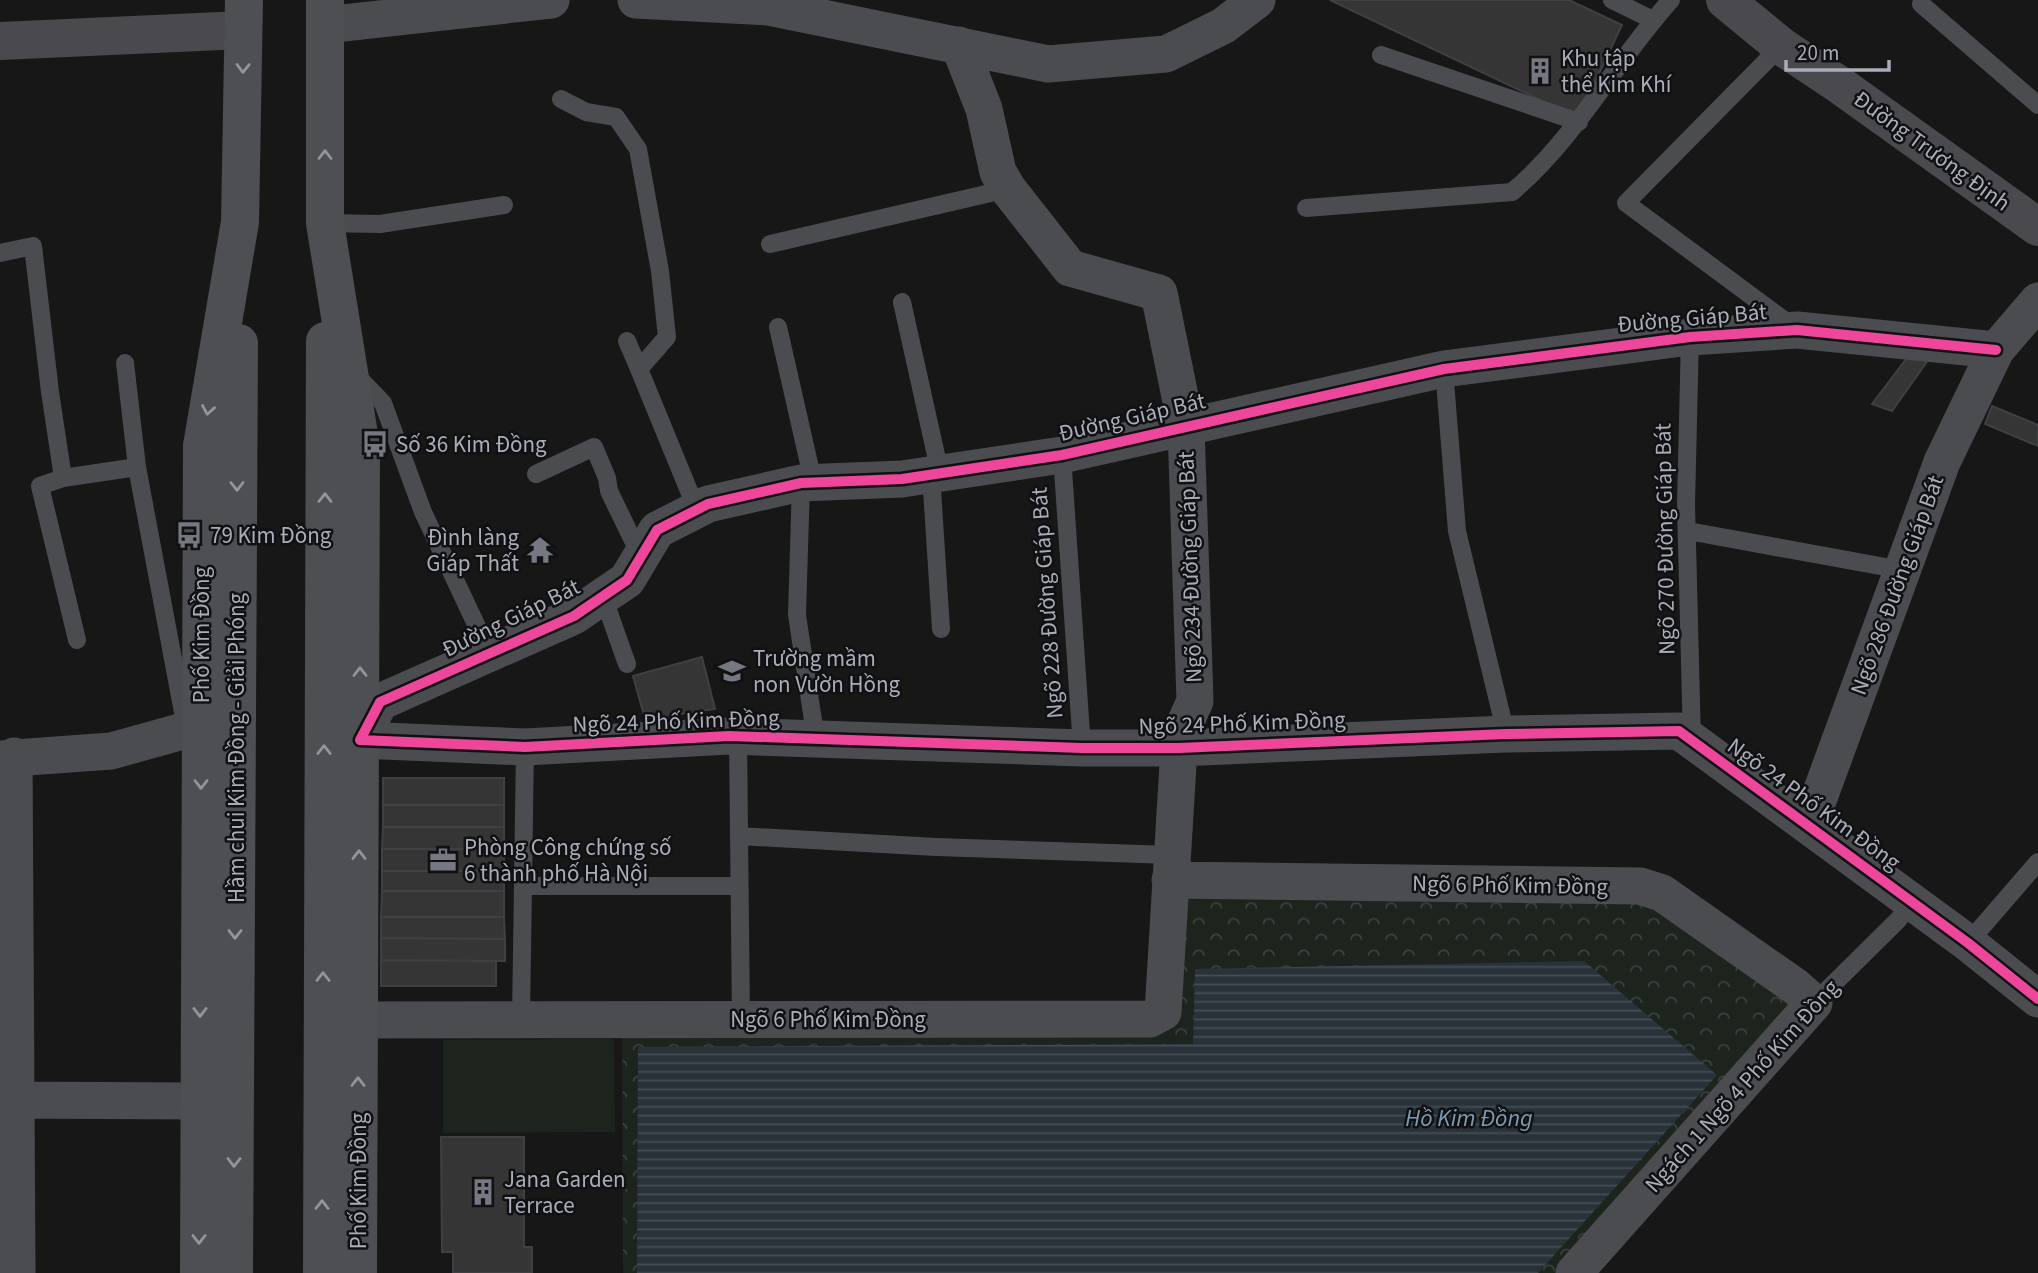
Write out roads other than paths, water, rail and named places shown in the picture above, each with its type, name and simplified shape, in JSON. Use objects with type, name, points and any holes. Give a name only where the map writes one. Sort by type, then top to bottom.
[{"type":"main road","name":"Đường Trương Định","points":[[1725,0],[1781,46],[2038,227]]},
{"type":"main road","name":"Phố Kim Đồng","points":[[325,13],[325,223],[361,447],[358,1273]]},
{"type":"main road","name":"Phố Kim Đồng","points":[[199,1273],[200,1101],[194,729],[202,446],[240,222],[243,15]]},
{"type":"main road","points":[[0,41],[243,15]]},
{"type":"main road","name":"Hầm chui Kim Đồng - Giải Phóng","points":[[234,1273],[240,222]]},
{"type":"main road","points":[[322,1273],[325,223]]},
{"type":"street","points":[[325,13],[551,0]]},
{"type":"street","points":[[636,0],[769,7],[1048,64],[1166,54],[1223,26],[1257,0]]},
{"type":"street","points":[[958,46],[984,109],[998,172],[1008,189]]},
{"type":"street","name":"Ngõ 234 Đường Giáp Bát","points":[[1008,189],[1070,268],[1159,293],[1186,426],[1195,701],[1183,728],[1179,748]]},
{"type":"street","points":[[1996,350],[2038,301]]},
{"type":"street","name":"Đường Giáp Bát","points":[[360,740],[380,702],[574,616],[627,580],[657,530],[696,508],[807,482],[902,479],[1062,455],[1444,369],[1690,337],[1797,330],[1996,350]]},
{"type":"street","name":"Ngõ 286 Đường Giáp Bát","points":[[1809,825],[1942,462],[1996,350]]},
{"type":"street","points":[[17,1273],[9,1099],[7,757],[111,751],[194,729]]},
{"type":"street","name":"Ngõ 24 Phố Kim Đồng","points":[[360,740],[525,747],[738,737],[1082,748],[1179,748],[1506,734],[1679,731],[1968,943],[2038,999]]},
{"type":"street","name":"Ngõ 6 Phố Kim Đồng","points":[[358,1020],[1150,1019],[1163,1013],[1179,748]]},
{"type":"street","name":"Ngõ 6 Phố Kim Đồng","points":[[1170,867],[1640,886],[1662,893],[1796,987],[1814,1003]]},
{"type":"street","name":"Ngách 1 Ngõ 4 Phố Kim Đồng","points":[[1574,1273],[1814,1003]]},
{"type":"street","points":[[9,1099],[200,1101]]},
{"type":"lane","points":[[1612,0],[1653,20]]},
{"type":"lane","points":[[1306,208],[1511,192],[1533,174],[1579,122],[1653,20],[1671,0]]},
{"type":"lane","points":[[1921,4],[2038,105]]},
{"type":"lane","points":[[1781,46],[1626,203],[1797,330]]},
{"type":"lane","points":[[1381,55],[1579,122]]},
{"type":"lane","points":[[561,99],[586,112],[616,117],[638,149],[660,271],[667,337],[639,369]]},
{"type":"lane","points":[[770,244],[1008,189]]},
{"type":"lane","points":[[325,223],[380,224],[504,205]]},
{"type":"lane","points":[[0,253],[33,246],[63,478]]},
{"type":"lane","points":[[902,302],[936,474],[941,629]]},
{"type":"lane","points":[[778,327],[807,482],[797,615],[816,740]]},
{"type":"lane","name":"Ngõ 270 Đường Giáp Bát","points":[[1690,337],[1688,531],[1692,741]]},
{"type":"lane","points":[[627,341],[696,508]]},
{"type":"lane","points":[[125,363],[137,467],[194,729]]},
{"type":"lane","points":[[348,367],[383,403],[423,512],[490,654]]},
{"type":"lane","points":[[1444,369],[1457,531],[1506,734]]},
{"type":"lane","points":[[536,474],[594,447],[607,478],[609,491],[641,557]]},
{"type":"lane","name":"Ngõ 228 Đường Giáp Bát","points":[[1062,455],[1082,748]]},
{"type":"lane","points":[[77,640],[40,486],[63,478],[137,467]]},
{"type":"lane","points":[[1688,531],[1902,570]]},
{"type":"lane","points":[[603,596],[627,664]]},
{"type":"lane","points":[[738,737],[741,1019]]},
{"type":"lane","points":[[521,1019],[525,747]]},
{"type":"lane","points":[[739,836],[936,847],[1170,867]]},
{"type":"lane","points":[[1968,943],[2038,862]]},
{"type":"lane","points":[[523,886],[739,886]]},
{"type":"lane","name":"Ngách 1 Ngõ 4 Phố Kim Đồng","points":[[1814,1003],[1898,920],[1912,902]]},
{"type":"water","name":"Hồ Kim Đồng","points":[[1584,961],[1717,1075],[1538,1273],[637,1273],[638,1047],[1193,1044],[1195,969]]},
{"type":"place","name":"Khu tập thể Kim Khí","points":[[1540,71]]},
{"type":"place","name":"Số 36 Kim Đồng","points":[[375,444]]},
{"type":"place","name":"79 Kim Đồng","points":[[189,535]]},
{"type":"place","name":"Đình làng Giáp Thất","points":[[540,550]]},
{"type":"place","name":"Trường mầm non Vườn Hồng","points":[[732,671]]},
{"type":"place","name":"Phòng Công chứng số 6 thành phố Hà Nội","points":[[443,860]]},
{"type":"place","name":"Jana Garden Terrace","points":[[483,1192]]}]
